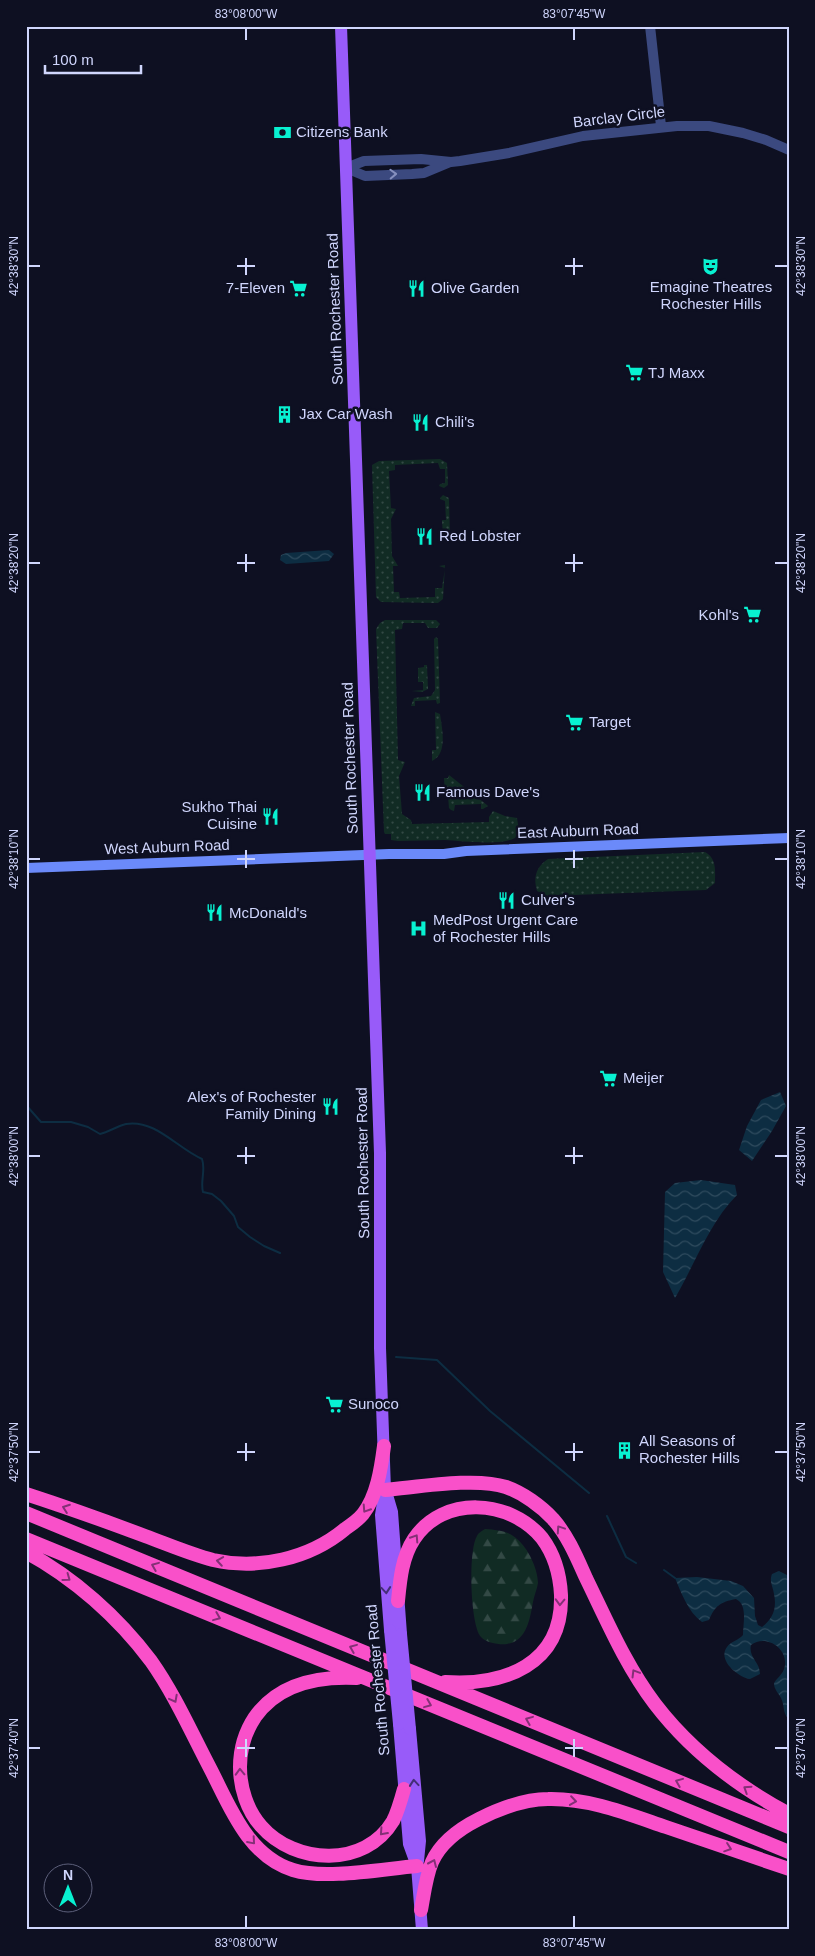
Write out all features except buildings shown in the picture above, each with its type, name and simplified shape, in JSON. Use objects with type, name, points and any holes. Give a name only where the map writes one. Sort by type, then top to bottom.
[{"type":"highway","points":[[26,1494],[213,1560],[254,1564],[299,1555],[326,1543],[362,1515],[371,1500],[377,1483],[384,1446]]},
{"type":"highway","points":[[385,1490],[488,1483],[507,1488],[541,1507],[554,1520],[569,1543],[626,1660],[656,1704],[687,1741],[723,1773],[762,1799],[789,1814]]},
{"type":"highway","points":[[398,1601],[402,1571],[412,1541],[422,1528],[446,1512],[462,1508],[481,1508],[500,1510],[518,1517],[537,1533],[551,1553],[558,1570],[560,1583],[560,1618],[555,1632],[539,1656],[528,1666],[499,1679],[471,1682],[431,1680]]},
{"type":"highway","points":[[26,1513],[789,1827]]},
{"type":"highway","points":[[26,1539],[789,1852]]},
{"type":"highway","points":[[26,1552],[78,1586],[136,1642],[172,1694],[233,1814],[245,1832],[264,1853],[291,1870],[322,1874],[417,1866]]},
{"type":"highway","points":[[367,1679],[331,1677],[300,1683],[280,1692],[260,1710],[250,1724],[244,1738],[240,1757],[241,1786],[245,1800],[261,1826],[284,1844],[299,1851],[319,1856],[337,1856],[360,1850],[380,1836],[392,1822],[399,1808],[404,1789]]},
{"type":"highway","points":[[421,1910],[432,1862],[452,1837],[465,1826],[503,1808],[522,1802],[547,1799],[569,1800],[604,1806],[789,1869]]},
{"type":"main road","name":"South Rochester Road","points":[[341,26],[380,1153],[380,1348],[385,1490],[381,1516],[404,1726],[420,1841],[417,1866],[422,1930]]},
{"type":"main road","name":"East Auburn Road","points":[[369,855],[444,854],[466,850],[789,838]]},
{"type":"main road","name":"West Auburn Road","points":[[26,868],[369,855]]},
{"type":"main road","name":"South Rochester Road","points":[[385,1490],[392,1512],[398,1601],[395,1632]]},
{"type":"main road","name":"South Rochester Road","points":[[404,1726],[404,1789],[409,1844],[417,1866]]},
{"type":"street","points":[[650,26],[661,126]]},
{"type":"street","name":"Barclay Circle","points":[[346,168],[364,161],[421,159],[451,162],[510,153],[583,136],[661,126],[692,125],[724,128],[756,136],[789,150]]},
{"type":"green space","points":[[440,459],[447,463],[448,485],[444,488],[439,486],[445,483],[445,469],[440,469],[438,463],[395,465],[395,470],[389,471],[391,508],[396,509],[391,519],[392,556],[398,566],[393,566],[394,592],[399,592],[400,598],[435,597],[435,588],[442,588],[445,570],[443,599],[438,603],[381,602],[376,597],[372,465],[379,461]]},
{"type":"green space","points":[[443,495],[449,498],[450,536],[447,540],[443,538],[442,520],[446,520],[445,501],[440,498]]},
{"type":"green space","points":[[385,620],[436,620],[440,624],[437,628],[428,628],[425,623],[403,623],[402,629],[395,630],[398,760],[405,762],[399,776],[402,814],[411,820],[412,824],[489,822],[489,817],[493,811],[517,818],[519,831],[515,838],[500,842],[398,841],[391,840],[391,834],[385,834],[376,629]]},
{"type":"green space","points":[[436,637],[438,639],[440,703],[437,704],[436,700],[415,701],[415,706],[411,706],[414,698],[431,696],[435,690],[434,639]]},
{"type":"green space","points":[[424,665],[427,665],[428,689],[422,692],[412,691],[423,690],[423,682],[418,682],[418,668],[424,667]]},
{"type":"green space","points":[[435,712],[440,714],[443,740],[440,753],[432,761],[432,750],[436,750]]},
{"type":"green space","points":[[449,775],[488,806],[481,809],[481,804],[455,805],[454,811],[451,810],[449,808],[448,796],[445,796],[444,778],[448,778]]},
{"type":"green space","points":[[705,852],[712,858],[715,874],[715,883],[706,890],[547,896],[537,891],[536,873],[548,859]]},
{"type":"green space","points":[[485,1529],[498,1530],[514,1536],[528,1553],[538,1577],[538,1585],[526,1628],[519,1638],[507,1644],[493,1643],[483,1639],[477,1630],[474,1618],[472,1556],[478,1535]]},
{"type":"water","points":[[329,550],[334,554],[329,561],[286,564],[280,560],[281,555],[286,553]]},
{"type":"water","points":[[780,1092],[786,1106],[752,1161],[739,1150],[747,1126],[761,1100]]},
{"type":"water","points":[[701,1180],[735,1185],[737,1195],[710,1231],[675,1298],[663,1272],[665,1192],[675,1183]]},
{"type":"water","points":[[779,1571],[789,1576],[789,1719],[785,1714],[782,1701],[774,1686],[774,1682],[783,1672],[785,1665],[785,1659],[779,1648],[774,1644],[762,1641],[751,1645],[751,1653],[760,1674],[750,1679],[740,1675],[730,1667],[725,1657],[725,1652],[728,1645],[743,1635],[744,1615],[740,1602],[736,1599],[722,1603],[716,1608],[709,1620],[702,1622],[689,1607],[675,1578],[697,1577],[731,1581],[743,1586],[754,1598],[755,1616],[758,1625],[762,1627],[773,1613],[775,1599],[771,1577],[772,1574]]},
{"type":"waterway","points":[[26,1105],[41,1122],[71,1122],[88,1127],[100,1134],[126,1124],[137,1124],[156,1130],[202,1159],[203,1192],[212,1194],[221,1201],[234,1216],[238,1227],[250,1237],[280,1253]]},
{"type":"waterway","points":[[396,1357],[437,1360],[490,1411],[589,1493]]},
{"type":"waterway","points":[[607,1516],[626,1557],[636,1563]]},
{"type":"waterway","points":[[664,1570],[675,1578]]},
{"type":"place","name":"Citizens Bank","points":[[282,132]]},
{"type":"place","name":"Emagine Theatres Rochester Hills","points":[[711,266]]},
{"type":"place","name":"7-Eleven","points":[[299,288]]},
{"type":"place","name":"Olive Garden","points":[[417,288]]},
{"type":"place","name":"TJ Maxx","points":[[634,373]]},
{"type":"place","name":"Jax Car Wash","points":[[285,414]]},
{"type":"place","name":"Chili's","points":[[421,422]]},
{"type":"place","name":"Red Lobster","points":[[425,536]]},
{"type":"place","name":"Kohl's","points":[[753,615]]},
{"type":"place","name":"Target","points":[[575,722]]},
{"type":"place","name":"Famous Dave's","points":[[422,792]]},
{"type":"place","name":"Sukho Thai Cuisine","points":[[271,816]]},
{"type":"place","name":"Culver's","points":[[507,900]]},
{"type":"place","name":"McDonald's","points":[[215,913]]},
{"type":"place","name":"MedPost Urgent Care of Rochester Hills","points":[[419,929]]},
{"type":"place","name":"Meijer","points":[[609,1078]]},
{"type":"place","name":"Alex's of Rochester Family Dining","points":[[330,1106]]},
{"type":"place","name":"Sunoco","points":[[334,1404]]},
{"type":"place","name":"All Seasons of Rochester Hills","points":[[625,1450]]}]
